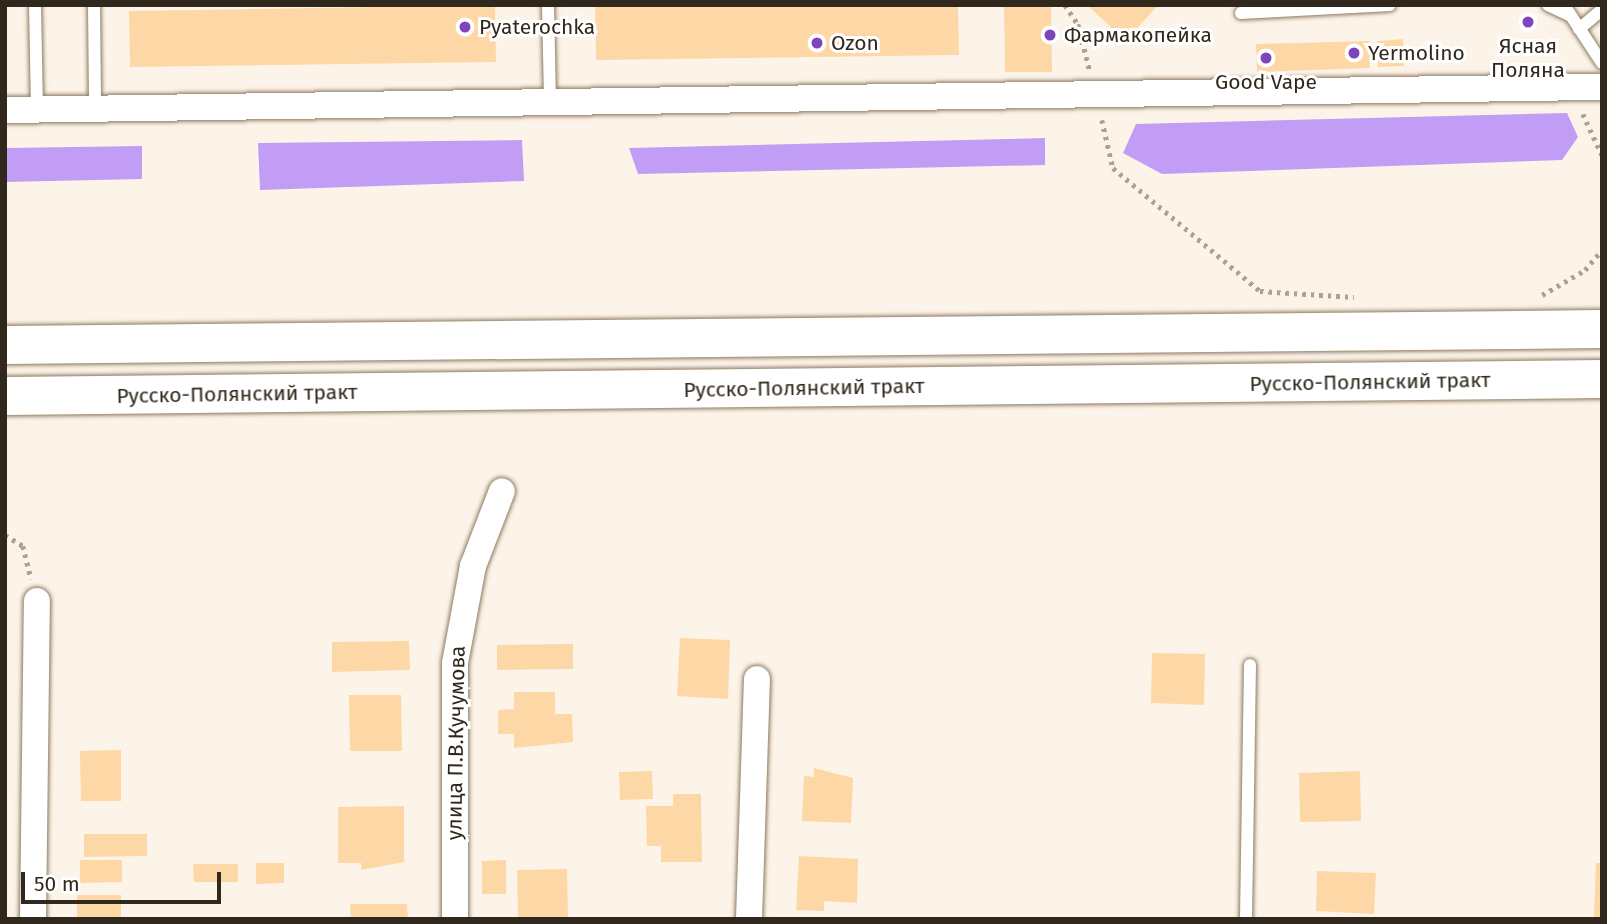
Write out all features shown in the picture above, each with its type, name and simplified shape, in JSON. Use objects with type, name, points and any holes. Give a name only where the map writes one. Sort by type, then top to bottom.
[{"type":"main road","points":[[5,345],[1602,329]]},
{"type":"main road","name":"Русско-Полянский тракт","points":[[5,396],[1602,379]]},
{"type":"street","points":[[5,110],[1602,88]]},
{"type":"street","name":"улица П.В.Кучумова","points":[[455,919],[455,663],[472,566],[502,491]]},
{"type":"street","points":[[33,919],[37,601]]},
{"type":"street","points":[[749,919],[757,679]]},
{"type":"lane","points":[[35,5],[37,110]]},
{"type":"lane","points":[[94,5],[95,109]]},
{"type":"lane","points":[[548,5],[550,103]]},
{"type":"lane","points":[[1241,13],[1390,5]]},
{"type":"lane","points":[[1548,5],[1567,10],[1602,63]]},
{"type":"lane","points":[[1579,29],[1602,10]]},
{"type":"lane","points":[[1245,919],[1250,665]]},
{"type":"path","points":[[1065,5],[1078,24],[1096,95],[1102,143],[1113,168],[1260,291],[1326,291],[1365,300]]},
{"type":"path","points":[[1575,106],[1602,155]]},
{"type":"path","points":[[1528,301],[1585,270],[1602,250]]},
{"type":"path","points":[[5,535],[23,546],[37,601]]},
{"type":"shaded area","points":[[1567,113],[1578,137],[1562,160],[1162,174],[1123,153],[1136,124]]},
{"type":"shaded area","points":[[1045,138],[1045,165],[638,174],[629,148]]},
{"type":"shaded area","points":[[522,140],[524,181],[260,190],[258,143]]},
{"type":"shaded area","points":[[142,146],[142,179],[5,182],[5,148]]},
{"type":"building","points":[[595,5],[958,5],[959,55],[596,60]]},
{"type":"building","points":[[1004,5],[1051,5],[1052,72],[1005,72]]},
{"type":"building","points":[[1087,5],[1158,5],[1126,41]]},
{"type":"building","points":[[495,6],[496,62],[130,67],[129,11]]},
{"type":"building","points":[[1403,39],[1404,66],[1378,67],[1377,41]]},
{"type":"building","points":[[1369,41],[1370,68],[1257,72],[1256,44]]},
{"type":"building","points":[[680,638],[730,640],[728,699],[677,696]]},
{"type":"building","points":[[409,641],[410,670],[332,672],[332,642]]},
{"type":"building","points":[[573,644],[573,669],[497,670],[497,645]]},
{"type":"building","points":[[1152,653],[1205,654],[1204,705],[1151,703]]},
{"type":"building","points":[[514,692],[555,692],[555,714],[572,714],[573,742],[514,748],[514,734],[498,734],[498,710],[514,709]]},
{"type":"building","points":[[349,695],[401,695],[402,751],[350,751]]},
{"type":"building","points":[[121,750],[121,801],[81,801],[80,751]]},
{"type":"building","points":[[814,768],[853,778],[851,823],[802,821],[804,776],[814,777]]},
{"type":"building","points":[[652,771],[653,799],[620,800],[619,772]]},
{"type":"building","points":[[1360,771],[1361,821],[1300,822],[1299,773]]},
{"type":"building","points":[[673,794],[701,794],[702,862],[661,862],[661,846],[647,846],[646,806],[673,806]]},
{"type":"building","points":[[404,806],[404,862],[361,870],[361,863],[338,863],[338,807]]},
{"type":"building","points":[[84,834],[147,834],[147,856],[84,857]]},
{"type":"building","points":[[799,856],[858,859],[857,903],[824,901],[824,911],[796,910]]},
{"type":"building","points":[[80,860],[122,860],[122,882],[80,883]]},
{"type":"building","points":[[506,860],[506,894],[482,894],[482,861]]},
{"type":"building","points":[[256,863],[284,863],[284,883],[256,884]]},
{"type":"building","points":[[1596,863],[1602,863],[1602,919],[1594,919]]},
{"type":"building","points":[[193,864],[238,864],[238,882],[194,882]]},
{"type":"building","points":[[567,869],[568,919],[518,919],[517,870]]},
{"type":"building","points":[[1317,871],[1376,873],[1374,914],[1316,911]]},
{"type":"building","points":[[77,895],[121,895],[121,919],[77,919]]},
{"type":"building","points":[[350,904],[407,904],[408,919],[351,919]]},
{"type":"place","name":"Ясная Поляна","points":[[1528,22]]},
{"type":"place","name":"Pyaterochka","points":[[465,27]]},
{"type":"place","name":"Фармакопейка","points":[[1050,35]]},
{"type":"place","name":"Ozon","points":[[817,43]]},
{"type":"place","name":"Yermolino","points":[[1354,53]]},
{"type":"place","name":"Good Vape","points":[[1266,58]]}]
